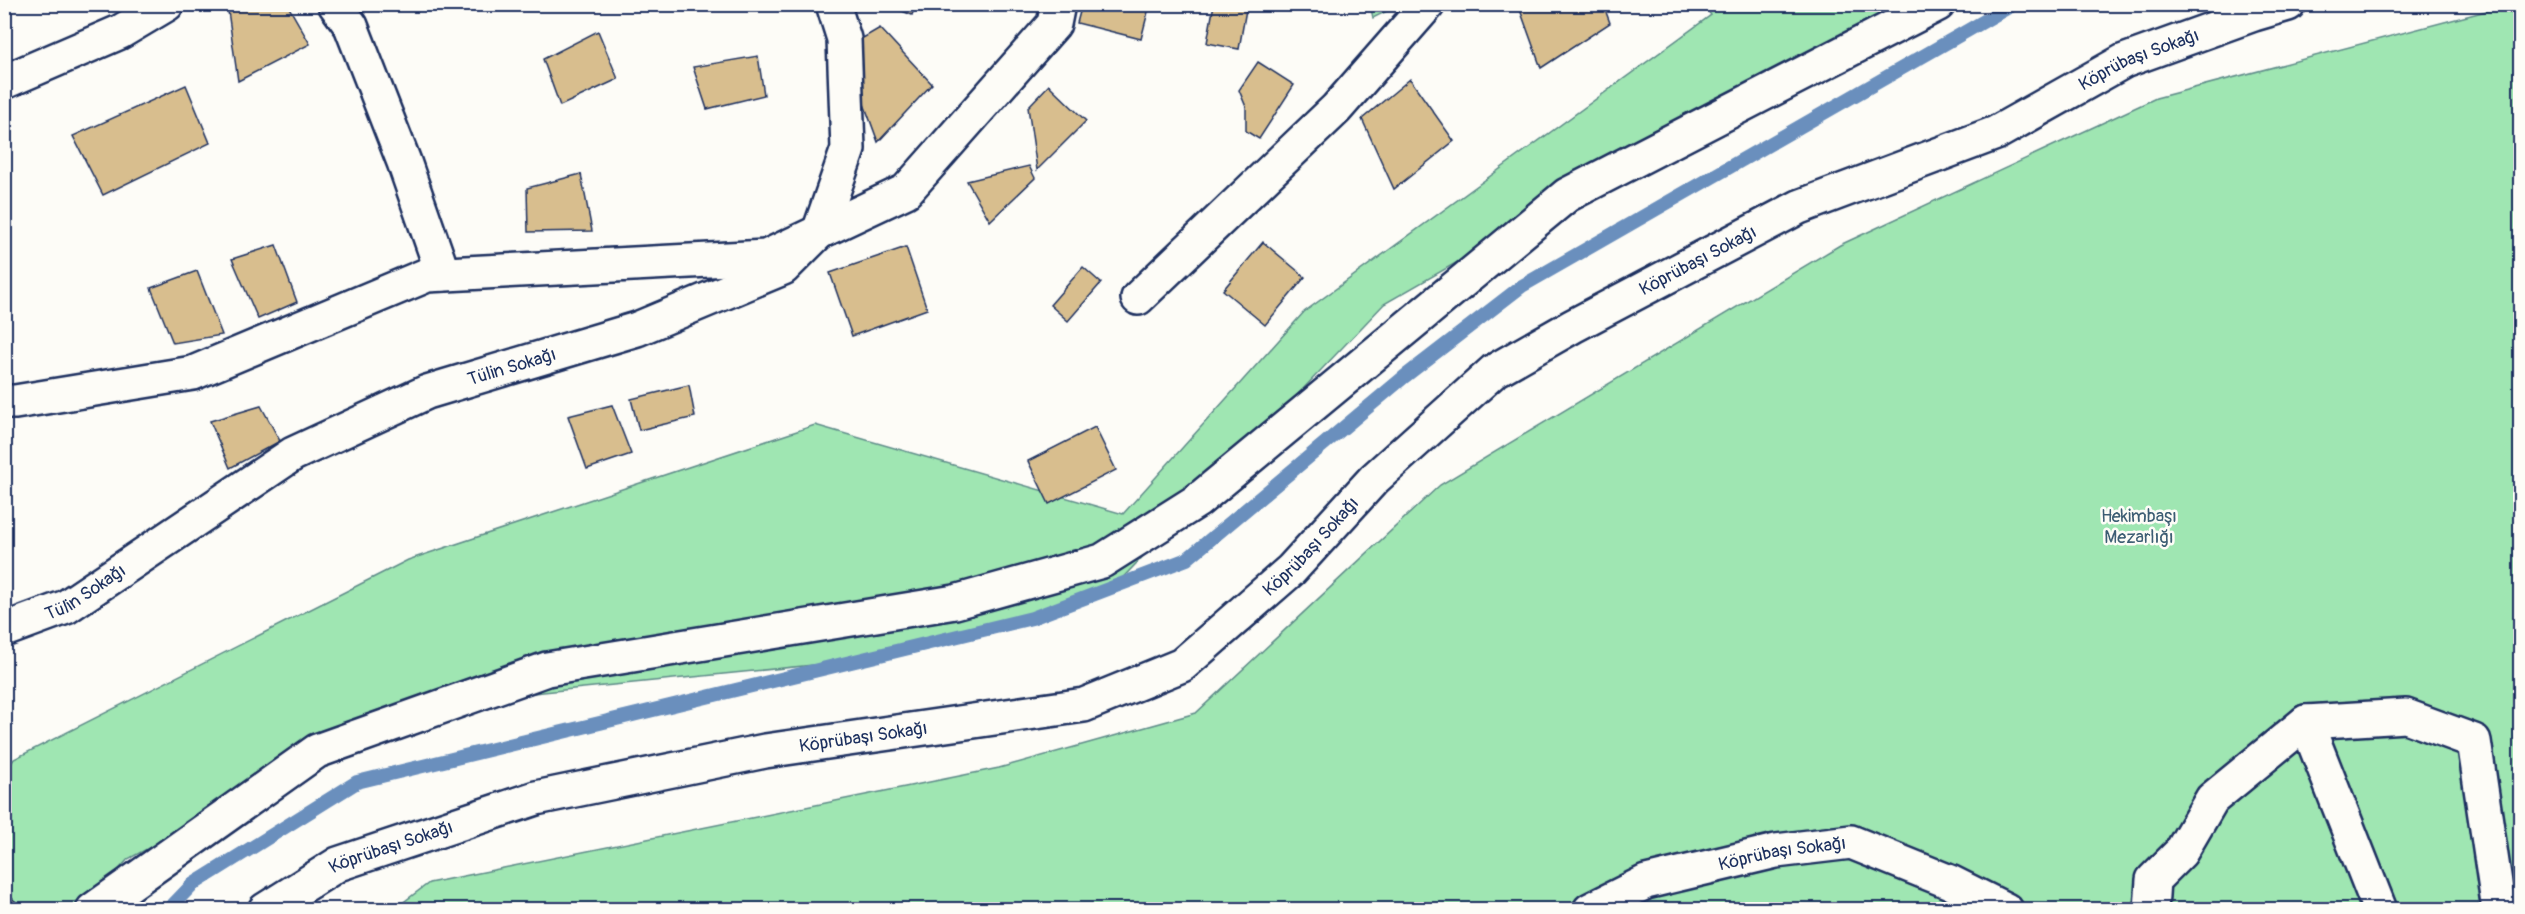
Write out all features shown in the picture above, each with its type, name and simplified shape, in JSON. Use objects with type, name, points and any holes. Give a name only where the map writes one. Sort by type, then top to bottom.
[{"type":"street","points":[[4,82],[120,32],[167,4]]},
{"type":"street","points":[[335,4],[351,26],[404,162],[443,274]]},
{"type":"street","name":"Tülin Sokağı","points":[[4,630],[66,607],[293,454],[427,392],[637,329],[783,268],[819,232],[848,149],[844,39],[833,4]]},
{"type":"street","points":[[4,402],[193,373],[427,275],[766,257],[906,192],[1054,24],[1058,4]]},
{"type":"street","points":[[1138,298],[1336,109],[1428,4]]},
{"type":"street","points":[[93,909],[317,751],[547,669],[955,602],[1102,561],[1197,501],[1567,195],[1938,4]]},
{"type":"street","name":"Köprübaşı Sokağı","points":[[265,909],[338,864],[536,798],[765,751],[1084,705],[1182,665],[1291,570],[1374,479],[1494,371],[1573,326],[1799,207],[1996,133],[2124,61],[2288,4]]},
{"type":"street","points":[[2151,909],[2153,880],[2181,852],[2212,799],[2306,722],[2406,716],[2474,741],[2499,909]]},
{"type":"street","points":[[2306,722],[2380,909]]},
{"type":"street","name":"Köprübaşı Sokağı","points":[[1590,909],[1646,882],[1776,850],[1851,842],[1950,882],[2006,909]]},
{"type":"green space","points":[[1370,4],[1399,4],[1399,5],[1373,18]]},
{"type":"green space","points":[[1703,5],[1906,5],[1384,304],[1109,592],[874,659],[413,705],[128,859],[84,909],[5,909],[4,774],[14,759],[408,560],[815,425],[1123,514],[1304,312],[1711,15]]},
{"type":"green space","name":"Hekimbaşı Mezarlığı","points":[[2509,5],[2520,5],[2520,909],[393,910],[429,883],[999,768],[1196,713],[1440,485],[1840,245],[2156,98]]},
{"type":"building","points":[[227,4],[287,4],[310,44],[238,81]]},
{"type":"building","points":[[885,4],[916,4],[912,15]]},
{"type":"building","points":[[1082,4],[1150,4],[1141,39],[1077,23]]},
{"type":"building","points":[[1214,4],[1247,4],[1239,49],[1207,43]]},
{"type":"building","points":[[1518,4],[1603,4],[1610,23],[1541,68]]},
{"type":"building","points":[[880,28],[932,84],[878,142],[844,49]]},
{"type":"building","points":[[598,31],[618,79],[560,106],[543,59]]},
{"type":"building","points":[[758,56],[764,95],[707,109],[693,67]]},
{"type":"building","points":[[1258,62],[1294,85],[1259,139],[1246,131],[1246,107],[1239,90]]},
{"type":"building","points":[[1410,79],[1454,141],[1394,189],[1362,119]]},
{"type":"building","points":[[186,85],[210,143],[103,195],[73,136]]},
{"type":"building","points":[[1049,85],[1086,121],[1037,170],[1028,107]]},
{"type":"building","points":[[1029,166],[1035,178],[990,221],[967,181]]},
{"type":"building","points":[[581,174],[592,231],[528,232],[527,188]]},
{"type":"building","points":[[1263,242],[1305,277],[1265,325],[1223,290]]},
{"type":"building","points":[[276,245],[297,302],[258,319],[232,259]]},
{"type":"building","points":[[906,247],[927,309],[852,336],[830,273]]},
{"type":"building","points":[[1083,267],[1101,283],[1068,321],[1050,305]]},
{"type":"building","points":[[197,271],[222,335],[173,343],[151,288]]},
{"type":"building","points":[[689,385],[695,417],[639,430],[631,399]]},
{"type":"building","points":[[612,405],[631,454],[587,469],[568,416]]},
{"type":"building","points":[[261,406],[280,441],[230,468],[210,421]]},
{"type":"building","points":[[1095,427],[1116,470],[1049,504],[1028,461]]},
{"type":"building","points":[[4,891],[16,902],[13,910],[4,910]]},
{"type":"waterway","points":[[168,910],[192,885],[357,782],[1032,618],[1187,559],[1404,377],[1522,286],[2014,4]]}]
